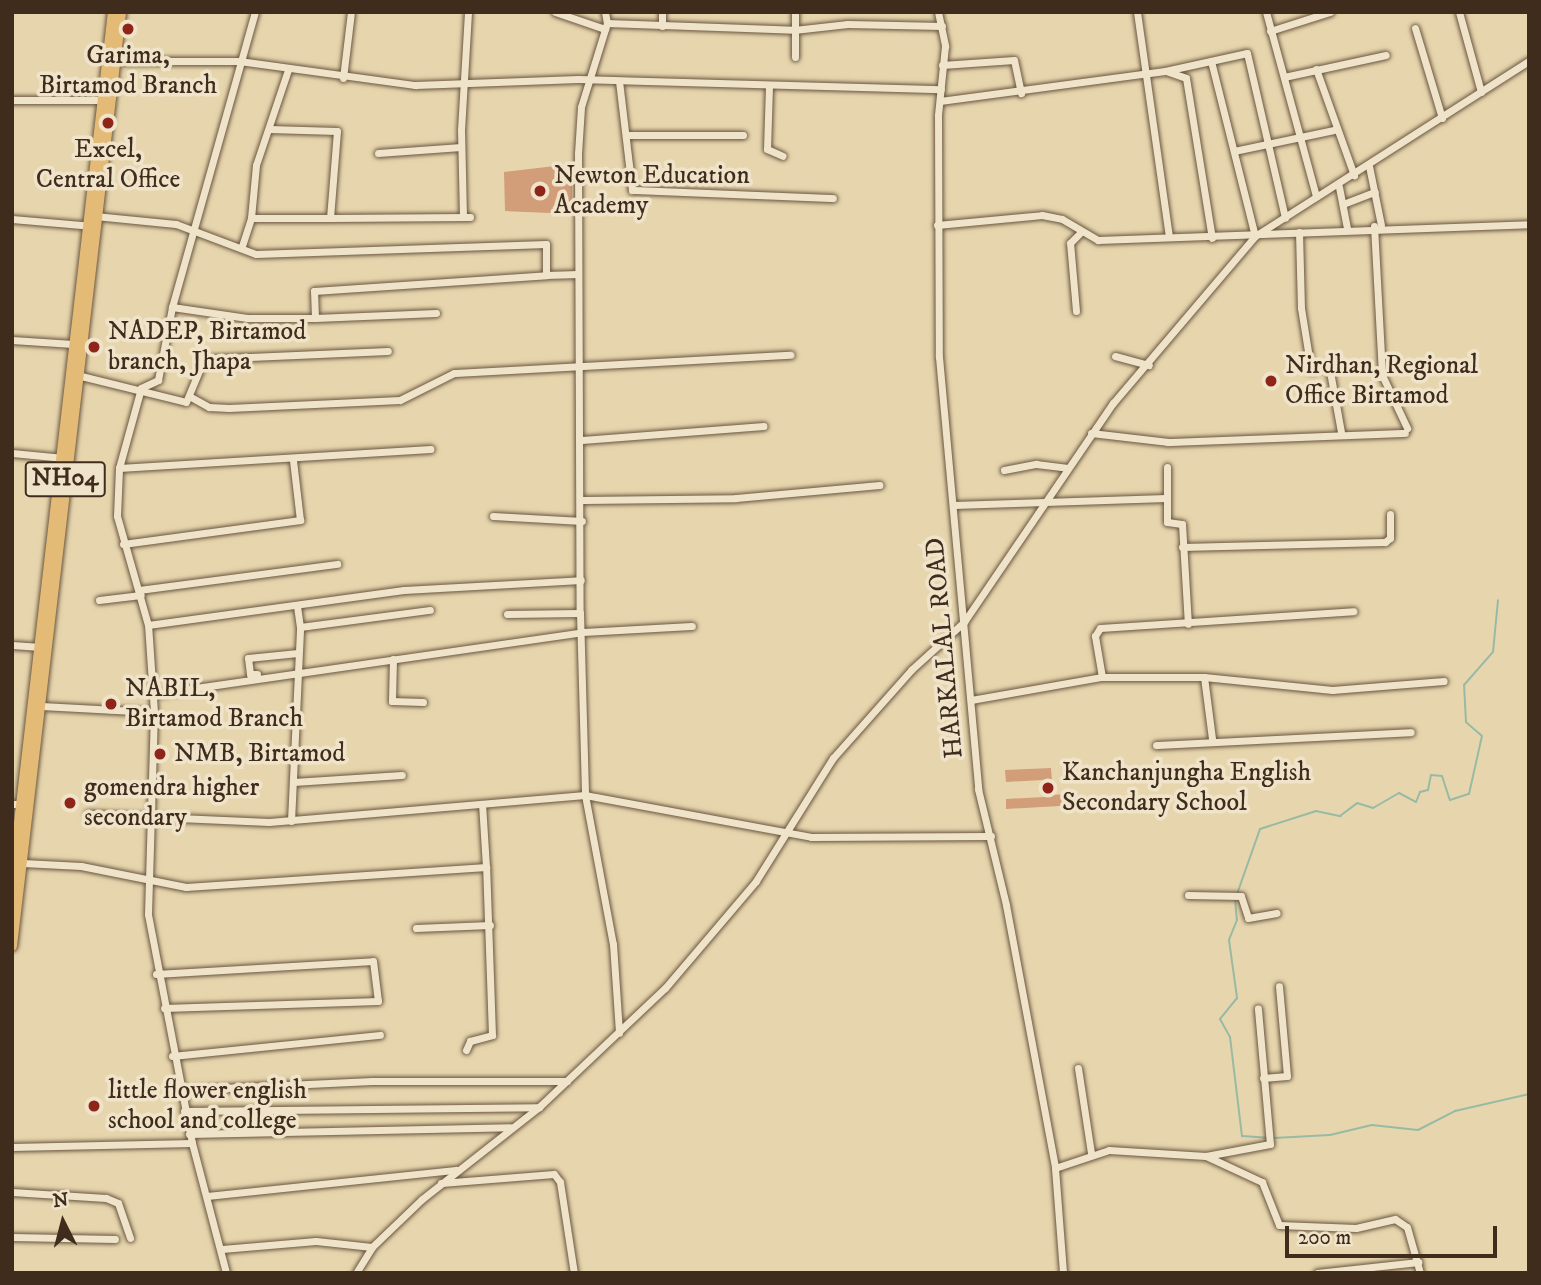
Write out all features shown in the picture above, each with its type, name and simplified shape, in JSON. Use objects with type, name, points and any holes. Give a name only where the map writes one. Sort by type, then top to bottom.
[{"type":"main road","name":"NH04","points":[[12,946],[23,863],[21,804],[40,706],[63,458],[92,221],[113,12]]},
{"type":"main road","name":"NH04","points":[[105,100],[121,12]]},
{"type":"main road","name":"NH04","points":[[74,374],[73,344],[92,221]]},
{"type":"main road","name":"NH04","points":[[12,883],[44,647]]},
{"type":"street","points":[[226,1273],[222,1249],[190,1139],[156,974],[147,883],[153,818],[154,712],[149,625],[123,544],[117,516],[119,468],[141,388],[158,380],[172,307],[197,231],[239,61],[255,12]]},
{"type":"street","points":[[343,78],[351,12]]},
{"type":"street","points":[[251,218],[466,217],[461,147],[467,85],[468,12]]},
{"type":"street","points":[[555,12],[606,26],[794,30],[848,24],[942,26]]},
{"type":"street","points":[[605,12],[606,26],[588,80],[578,153],[579,369],[583,500],[580,613],[584,795],[589,842],[612,934],[619,1033]]},
{"type":"street","points":[[662,12],[662,26]]},
{"type":"street","points":[[795,12],[795,57]]},
{"type":"street","name":"HARKALAL ROAD","points":[[938,12],[942,26],[937,225],[939,357],[978,789],[991,836],[1055,1168],[1063,1273]]},
{"type":"street","points":[[1137,12],[1148,73],[1169,237]]},
{"type":"street","points":[[1266,12],[1316,197]]},
{"type":"street","points":[[1270,31],[1330,12]]},
{"type":"street","points":[[1459,12],[1481,92]]},
{"type":"street","points":[[1415,28],[1442,118]]},
{"type":"street","points":[[940,101],[1021,93],[1165,71],[1247,53],[1285,218]]},
{"type":"street","points":[[1284,77],[1386,55]]},
{"type":"street","points":[[942,65],[1014,60],[1021,93]]},
{"type":"street","points":[[114,61],[239,61],[343,78],[467,85],[588,80],[941,89]]},
{"type":"street","points":[[1211,61],[1255,236]]},
{"type":"street","points":[[356,1273],[372,1247],[441,1183],[539,1107],[665,988],[756,881],[833,758],[870,714],[964,622],[1028,523],[1049,502],[1091,433],[1255,236],[1316,197],[1339,187],[1529,61]]},
{"type":"street","points":[[1317,69],[1334,130],[1354,175]]},
{"type":"street","points":[[242,246],[251,218],[256,165],[288,70]]},
{"type":"street","points":[[1165,71],[1186,78],[1212,237]]},
{"type":"street","points":[[619,81],[632,190],[833,198]]},
{"type":"street","points":[[769,86],[767,149],[783,156]]},
{"type":"street","points":[[12,100],[105,100]]},
{"type":"street","points":[[269,129],[337,131],[330,218]]},
{"type":"street","points":[[1234,151],[1334,130]]},
{"type":"street","points":[[626,135],[743,135]]},
{"type":"street","points":[[378,153],[461,147]]},
{"type":"street","points":[[1091,433],[1168,442],[1406,431],[1382,375],[1378,226],[1369,166]]},
{"type":"street","points":[[1339,187],[1347,228]]},
{"type":"street","points":[[1343,204],[1375,192]]},
{"type":"street","points":[[937,225],[1042,215],[1062,219],[1080,233],[1098,240],[1255,236],[1378,226],[1529,224]]},
{"type":"street","points":[[12,219],[92,221],[197,231],[242,246],[256,254],[542,244],[546,275]]},
{"type":"street","points":[[1299,232],[1301,308],[1311,370],[1329,366],[1341,432]]},
{"type":"street","points":[[1076,312],[1070,243],[1080,233]]},
{"type":"street","points":[[315,318],[318,287],[578,274]]},
{"type":"street","points":[[172,307],[247,318],[436,313]]},
{"type":"street","points":[[12,340],[73,344]]},
{"type":"street","points":[[74,374],[141,388],[186,402],[204,359],[388,351]]},
{"type":"street","points":[[189,396],[209,407],[229,408],[400,400],[454,373],[579,369],[791,355]]},
{"type":"street","points":[[1115,356],[1149,365]]},
{"type":"street","points":[[582,440],[763,426]]},
{"type":"street","points":[[119,468],[293,460],[430,449]]},
{"type":"street","points":[[12,453],[63,458]]},
{"type":"street","points":[[123,544],[300,520],[293,460]]},
{"type":"street","points":[[1004,470],[1036,464],[1068,468]]},
{"type":"street","points":[[1167,467],[1167,522],[1182,524],[1188,624]]},
{"type":"street","points":[[583,500],[736,498],[879,485]]},
{"type":"street","points":[[954,505],[1166,498]]},
{"type":"street","points":[[1182,547],[1385,542],[1390,538],[1390,514]]},
{"type":"street","points":[[493,516],[582,521]]},
{"type":"street","points":[[99,600],[337,564]]},
{"type":"street","points":[[149,625],[485,582],[581,580]]},
{"type":"street","points":[[290,821],[300,628],[297,606]]},
{"type":"street","points":[[300,628],[430,610]]},
{"type":"street","points":[[1102,677],[1095,636],[1100,628],[1353,611]]},
{"type":"street","points":[[507,614],[580,613]]},
{"type":"street","points":[[153,694],[582,632],[692,626]]},
{"type":"street","points":[[12,645],[44,647]]},
{"type":"street","points":[[257,674],[250,674],[248,658],[298,653]]},
{"type":"street","points":[[393,659],[392,701],[423,702]]},
{"type":"street","points":[[971,700],[1102,677],[1204,677],[1332,690],[1444,681]]},
{"type":"street","points":[[1204,677],[1212,739]]},
{"type":"street","points":[[40,706],[154,712]]},
{"type":"street","points":[[1156,745],[1212,739],[1411,732]]},
{"type":"street","points":[[293,782],[402,775]]},
{"type":"street","points":[[88,814],[290,821],[584,795],[785,833],[991,836]]},
{"type":"street","points":[[466,1050],[470,1041],[492,1035],[490,925],[482,804]]},
{"type":"street","points":[[23,863],[81,866],[147,883],[217,886],[486,867]]},
{"type":"street","points":[[1188,895],[1241,896],[1248,918],[1277,914]]},
{"type":"street","points":[[416,928],[490,925]]},
{"type":"street","points":[[156,974],[373,961],[379,1001],[164,1008]]},
{"type":"street","points":[[1264,1078],[1287,1076],[1279,986]]},
{"type":"street","points":[[1055,1168],[1091,1153],[1132,1150],[1206,1156],[1270,1144],[1258,1009]]},
{"type":"street","points":[[172,1056],[380,1035]]},
{"type":"street","points":[[1078,1068],[1091,1153]]},
{"type":"street","points":[[181,1090],[372,1081],[567,1082]]},
{"type":"street","points":[[184,1111],[539,1107]]},
{"type":"street","points":[[12,1147],[512,1127]]},
{"type":"street","points":[[1206,1156],[1262,1182],[1279,1225],[1356,1228],[1395,1219],[1407,1227],[1420,1273]]},
{"type":"street","points":[[206,1196],[457,1170]]},
{"type":"street","points":[[441,1183],[554,1174],[560,1182],[574,1273]]},
{"type":"street","points":[[12,1192],[106,1198],[122,1210],[130,1238]]},
{"type":"street","points":[[12,1237],[116,1239]]},
{"type":"street","points":[[222,1249],[316,1241],[372,1247]]},
{"type":"street","points":[[1317,1273],[1418,1262]]},
{"type":"building","name":"Newton Education Academy","points":[[572,164],[572,214],[505,211],[504,172]]},
{"type":"building","name":"Kanchanjungha English Secondary School","points":[[1051,768],[1053,795],[1077,793],[1077,805],[1006,809],[1006,799],[1044,797],[1043,780],[1006,782],[1005,770]]},
{"type":"waterway","points":[[1237,894],[1260,829],[1316,811],[1340,816],[1357,803],[1373,808],[1399,793],[1416,802],[1420,792],[1428,790],[1431,775],[1442,776],[1450,800],[1469,794],[1482,736],[1466,722],[1464,685],[1493,652],[1498,600]]},
{"type":"waterway","points":[[1235,899],[1237,920],[1229,940],[1237,998],[1220,1019],[1230,1037],[1242,1136],[1268,1138]]},
{"type":"waterway","points":[[1274,1138],[1330,1135],[1372,1125],[1418,1130],[1455,1111],[1529,1094]]},
{"type":"place","name":"Garima, Birtamod Branch","points":[[128,29]]},
{"type":"place","name":"Excel, Central Office","points":[[108,123]]},
{"type":"place","name":"Newton Education Academy","points":[[540,191]]},
{"type":"place","name":"NADEP, Birtamod branch, Jhapa","points":[[94,347]]},
{"type":"place","name":"Nirdhan, Regional Office Birtamod","points":[[1271,381]]},
{"type":"place","name":"NABIL, Birtamod Branch","points":[[111,704]]},
{"type":"place","name":"NMB, Birtamod","points":[[160,754]]},
{"type":"place","name":"Kanchanjungha English Secondary School","points":[[1048,788]]},
{"type":"place","name":"gomendra higher secondary","points":[[70,803]]},
{"type":"place","name":"little flower english school and college","points":[[94,1106]]}]
